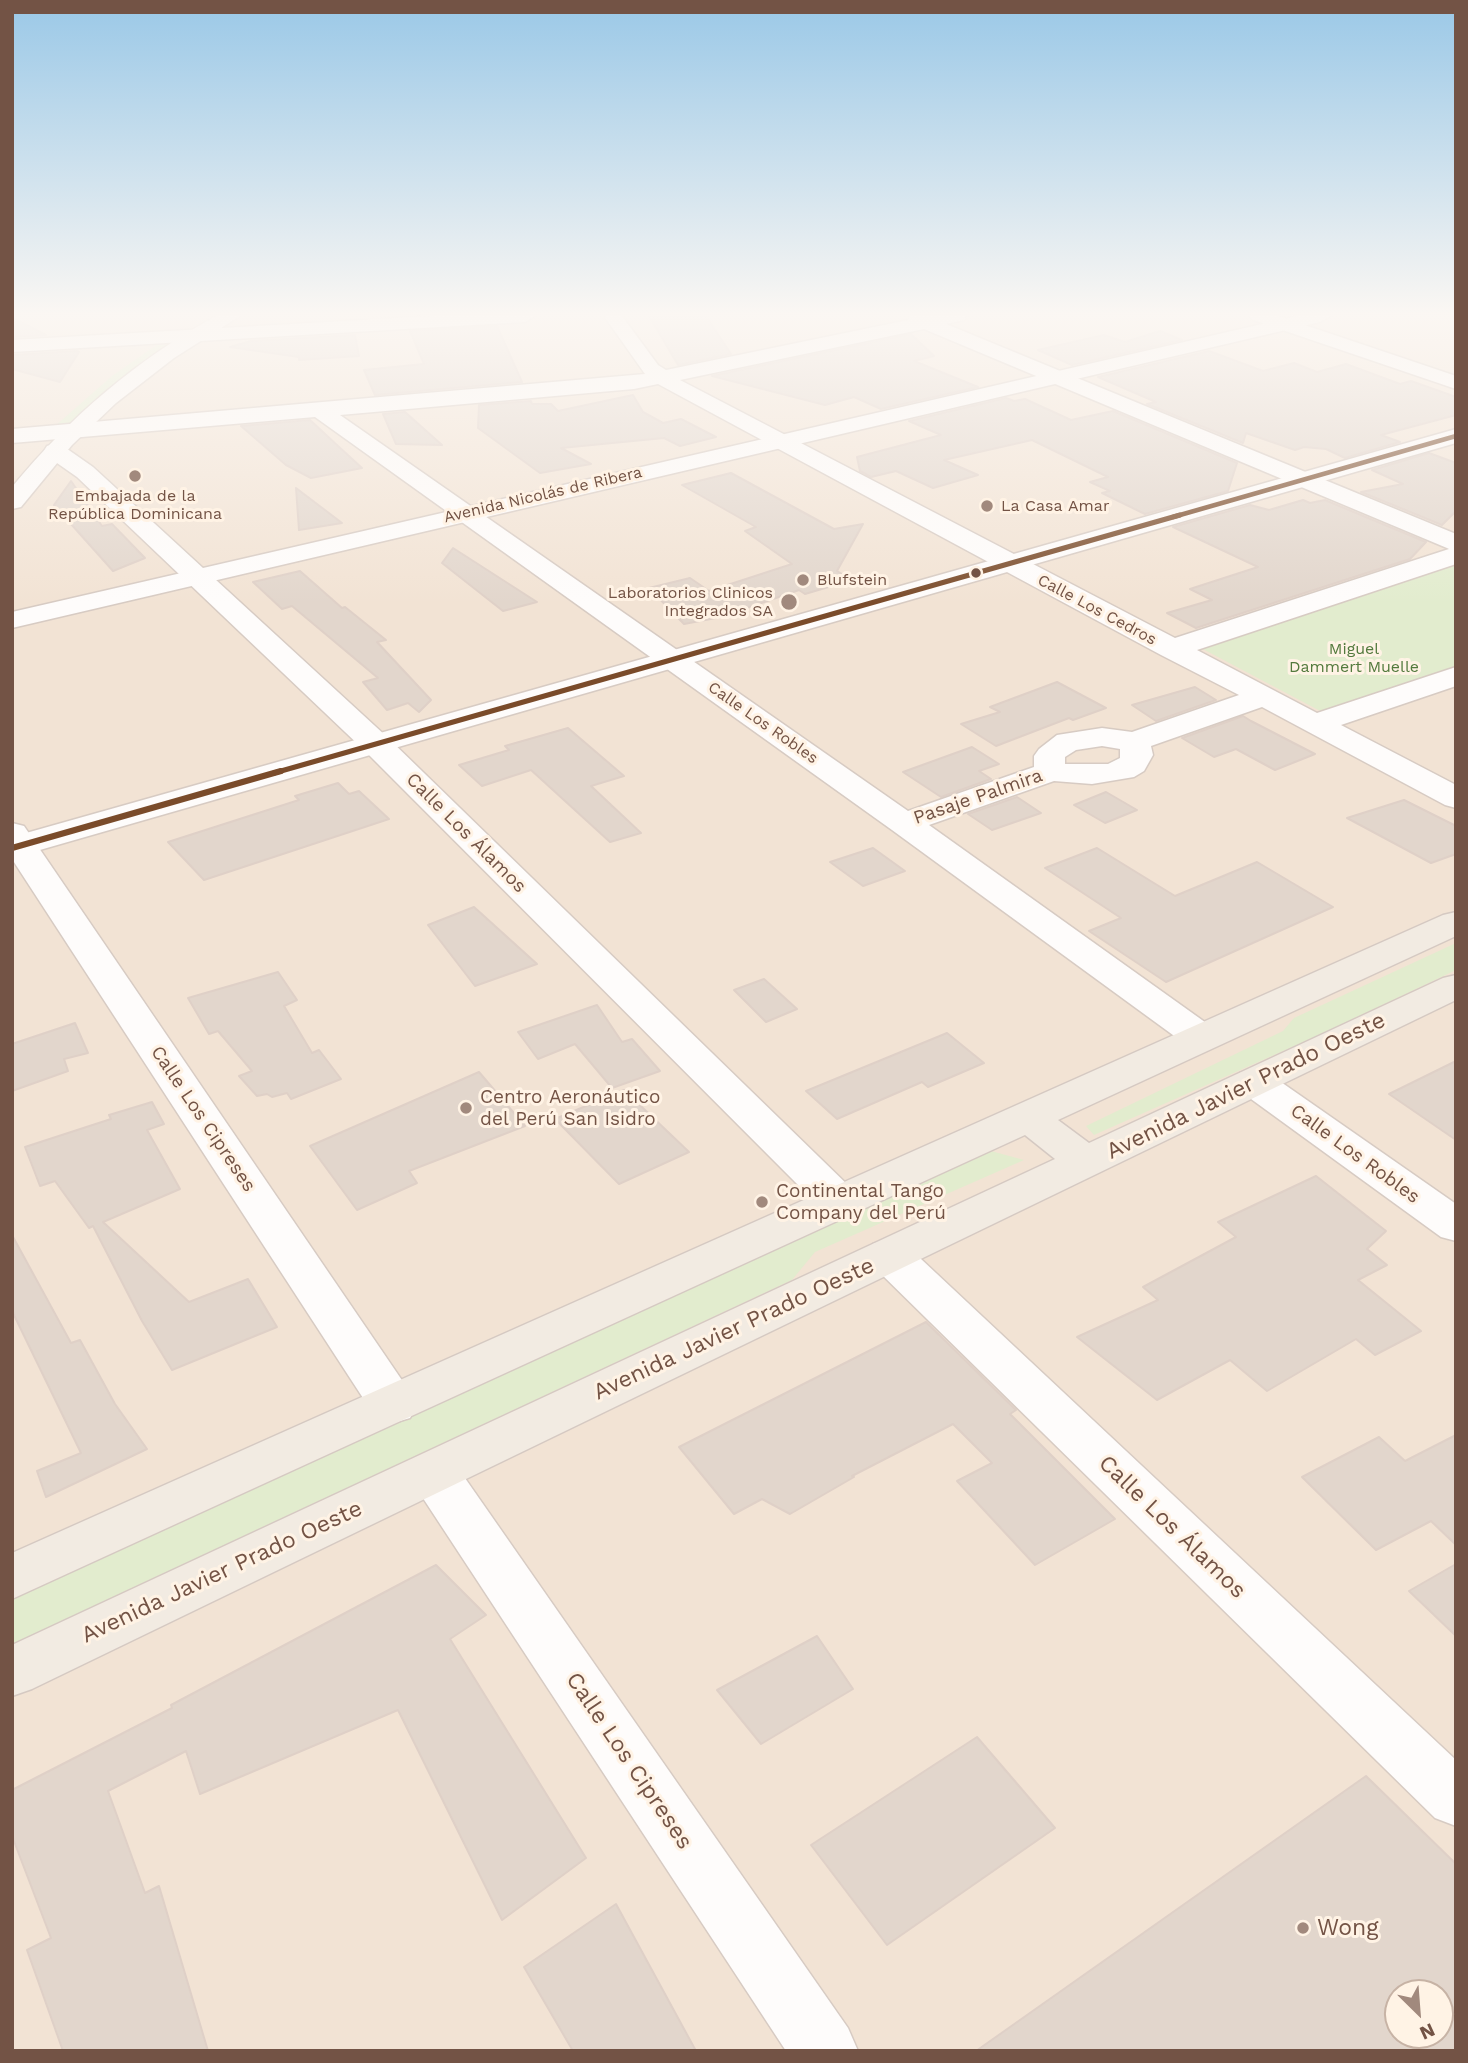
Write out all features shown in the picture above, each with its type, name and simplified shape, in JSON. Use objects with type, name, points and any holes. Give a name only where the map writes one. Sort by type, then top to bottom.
[{"type":"main road","points":[[12,1577],[1456,923]]},
{"type":"main road","name":"Avenida Javier Prado Oeste","points":[[12,1672],[1456,986]]},
{"type":"main road","points":[[1028,1117],[1086,1162]]},
{"type":"street","points":[[12,502],[39,470],[47,443],[75,412]]},
{"type":"street","points":[[16,446],[47,443],[72,432],[94,412]]},
{"type":"street","points":[[72,432],[306,412]]},
{"type":"street","name":"Calle Los Robles","points":[[323,412],[904,823],[1202,1038]]},
{"type":"street","name":"Calle Los Cedros","points":[[726,412],[1456,798]]},
{"type":"street","name":"Avenida Nicolás de Ribera","points":[[12,620],[904,412]]},
{"type":"street","points":[[1138,412],[1456,543]]},
{"type":"street","points":[[15,842],[376,744],[1456,436]]},
{"type":"street","name":"Calle Los Álamos","points":[[47,443],[85,471],[376,744],[841,1202]]},
{"type":"street","points":[[39,470],[85,471]]},
{"type":"street","points":[[1171,649],[1456,555]]},
{"type":"street","points":[[1317,723],[1456,676]]},
{"type":"street","name":"Pasaje Palmira","points":[[904,823],[1052,771],[1049,765],[1050,756],[1056,748],[1068,742],[1102,737],[1133,743],[1263,697]]},
{"type":"street","name":"Calle Los Cipreses","points":[[15,842],[393,1405]]},
{"type":"street","name":"Calle Los Robles","points":[[1254,1082],[1456,1226]]},
{"type":"street","name":"Calle Los Álamos","points":[[888,1255],[1456,1799]]},
{"type":"street","name":"Calle Los Cipreses","points":[[433,1472],[825,2051]]},
{"type":"shaded area","points":[[12,412],[1456,412],[1456,2051],[12,2051]]},
{"type":"green space","points":[[71,412],[90,412],[73,427],[54,427]]},
{"type":"green space","name":"Miguel Dammert Muelle","points":[[1456,564],[1456,683],[1343,723],[1199,647]]},
{"type":"green space","points":[[1456,943],[1456,970],[1319,1035],[1094,1135],[1086,1126],[1283,1031],[1294,1018]]},
{"type":"green space","points":[[991,1151],[1024,1160],[815,1252],[792,1280],[12,1644],[12,1599]]},
{"type":"building","points":[[405,412],[442,445],[396,444],[383,414]]},
{"type":"building","points":[[479,412],[643,412],[663,423],[681,419],[716,437],[680,446],[664,438],[561,448],[591,464],[540,473],[478,428]]},
{"type":"building","points":[[946,412],[1054,412],[1071,420],[1116,412],[1237,463],[1228,491],[1145,514],[1102,493],[1110,491],[1090,482],[1108,477],[1032,440],[944,460],[978,475],[933,488],[896,471],[871,477],[860,471],[857,457],[941,435],[909,421]]},
{"type":"building","points":[[1167,412],[1456,412],[1456,415],[1381,435],[1400,442],[1345,458],[1326,449],[1304,447],[1295,450],[1246,433],[1243,443]]},
{"type":"building","points":[[310,420],[362,468],[311,478],[286,465],[241,426]]},
{"type":"building","points":[[1429,453],[1456,463],[1456,511],[1442,525],[1361,492],[1403,484],[1372,470]]},
{"type":"building","points":[[731,473],[834,529],[863,524],[837,571],[852,580],[805,594],[799,590],[721,617],[684,624],[649,588],[690,578],[709,591],[792,564],[745,531],[756,527],[682,485]]},
{"type":"building","points":[[71,481],[102,526],[112,524],[145,558],[113,571],[54,505]]},
{"type":"building","points":[[296,488],[342,523],[299,530]]},
{"type":"building","points":[[1303,500],[1310,503],[1325,500],[1426,542],[1410,559],[1196,628],[1167,613],[1212,600],[1190,589],[1258,567],[1173,527],[1250,505],[1269,510]]},
{"type":"building","points":[[453,548],[537,602],[503,611],[442,563]]},
{"type":"building","points":[[300,571],[342,608],[345,607],[386,640],[377,642],[431,700],[419,712],[408,703],[387,710],[363,682],[378,678],[292,606],[282,609],[253,582]]},
{"type":"building","points":[[1057,682],[1106,708],[1073,720],[1069,718],[996,746],[961,724],[1000,712],[990,707]]},
{"type":"building","points":[[1195,687],[1216,700],[1156,721],[1132,705]]},
{"type":"building","points":[[1243,716],[1315,754],[1275,770],[1236,749],[1214,757],[1182,738]]},
{"type":"building","points":[[568,728],[624,776],[591,786],[641,833],[610,842],[531,770],[482,786],[459,765],[509,750],[505,746]]},
{"type":"building","points":[[972,747],[999,764],[979,771],[991,779],[941,797],[903,772]]},
{"type":"building","points":[[338,783],[349,794],[359,791],[389,819],[204,880],[168,842],[299,800],[295,796]]},
{"type":"building","points":[[1106,792],[1137,810],[1105,823],[1074,805]]},
{"type":"building","points":[[1017,797],[1041,813],[992,830],[968,814]]},
{"type":"building","points":[[1404,800],[1456,826],[1456,854],[1431,863],[1347,818]]},
{"type":"building","points":[[873,848],[905,871],[863,886],[830,862]]},
{"type":"building","points":[[1097,848],[1175,896],[1257,862],[1333,907],[1166,982],[1089,931],[1121,918],[1045,868]]},
{"type":"building","points":[[474,907],[537,964],[475,986],[428,925]]},
{"type":"building","points":[[278,972],[297,1000],[284,1006],[312,1053],[319,1050],[341,1079],[291,1099],[287,1093],[272,1097],[267,1094],[257,1096],[239,1076],[252,1071],[218,1031],[209,1034],[188,998]]},
{"type":"building","points":[[764,979],[797,1009],[766,1022],[734,990]]},
{"type":"building","points":[[597,1005],[622,1042],[632,1039],[660,1071],[612,1088],[575,1044],[538,1059],[518,1032]]},
{"type":"building","points":[[75,1023],[88,1053],[64,1059],[68,1071],[12,1091],[12,1044]]},
{"type":"building","points":[[947,1033],[984,1063],[928,1087],[922,1082],[837,1119],[806,1091]]},
{"type":"building","points":[[1456,1061],[1456,1140],[1389,1094]]},
{"type":"building","points":[[479,1072],[525,1126],[409,1171],[417,1183],[357,1210],[310,1146]]},
{"type":"building","points":[[624,1090],[689,1152],[619,1184],[555,1119]]},
{"type":"building","points":[[152,1102],[164,1124],[147,1130],[180,1189],[103,1222],[189,1302],[248,1279],[277,1327],[172,1370],[142,1321],[93,1226],[89,1228],[55,1181],[40,1186],[25,1147],[111,1119],[109,1115]]},
{"type":"building","points":[[1316,1176],[1386,1231],[1367,1249],[1387,1265],[1358,1280],[1421,1331],[1375,1355],[1356,1339],[1267,1391],[1230,1360],[1157,1400],[1077,1337],[1158,1300],[1143,1287],[1236,1237],[1218,1222]]},
{"type":"building","points":[[12,1235],[71,1343],[80,1340],[115,1404],[147,1449],[46,1497],[37,1471],[81,1453],[12,1311]]},
{"type":"building","points":[[926,1322],[1016,1410],[1010,1414],[1115,1519],[1035,1565],[957,1481],[992,1463],[953,1424],[852,1476],[854,1477],[790,1514],[762,1499],[734,1514],[679,1447]]},
{"type":"building","points":[[1456,1435],[1456,1545],[1431,1521],[1376,1550],[1302,1477],[1379,1437],[1405,1461]]},
{"type":"building","points":[[1456,1564],[1456,1636],[1409,1591]]},
{"type":"building","points":[[436,1565],[486,1615],[450,1639],[586,1858],[502,1920],[398,1710],[200,1794],[186,1751],[108,1791],[145,1893],[159,1886],[208,2051],[63,2051],[27,1950],[51,1938],[12,1836],[12,1790],[172,1708],[171,1705]]},
{"type":"building","points":[[817,1636],[853,1689],[761,1744],[717,1690]]},
{"type":"building","points":[[977,1737],[1055,1828],[887,1945],[811,1845]]},
{"type":"building","name":"Wong","points":[[1366,1776],[1456,1864],[1456,2051],[976,2051]]},
{"type":"building","points":[[616,1904],[696,2051],[573,2051],[524,1967]]},
{"type":"transit line","points":[[12,848],[1456,436]]},
{"type":"place","name":"Embajada de la República Dominicana","points":[[135,476]]},
{"type":"place","name":"La Casa Amar","points":[[987,506]]},
{"type":"place","name":"Blufstein","points":[[803,580]]},
{"type":"place","name":"Laboratorios Clinicos Integrados SA","points":[[789,602]]},
{"type":"place","name":"Centro Aeronáutico del Perú San Isidro","points":[[466,1108]]},
{"type":"place","name":"Continental Tango Company del Perú","points":[[762,1202]]},
{"type":"place","name":"Wong","points":[[1303,1928]]}]
